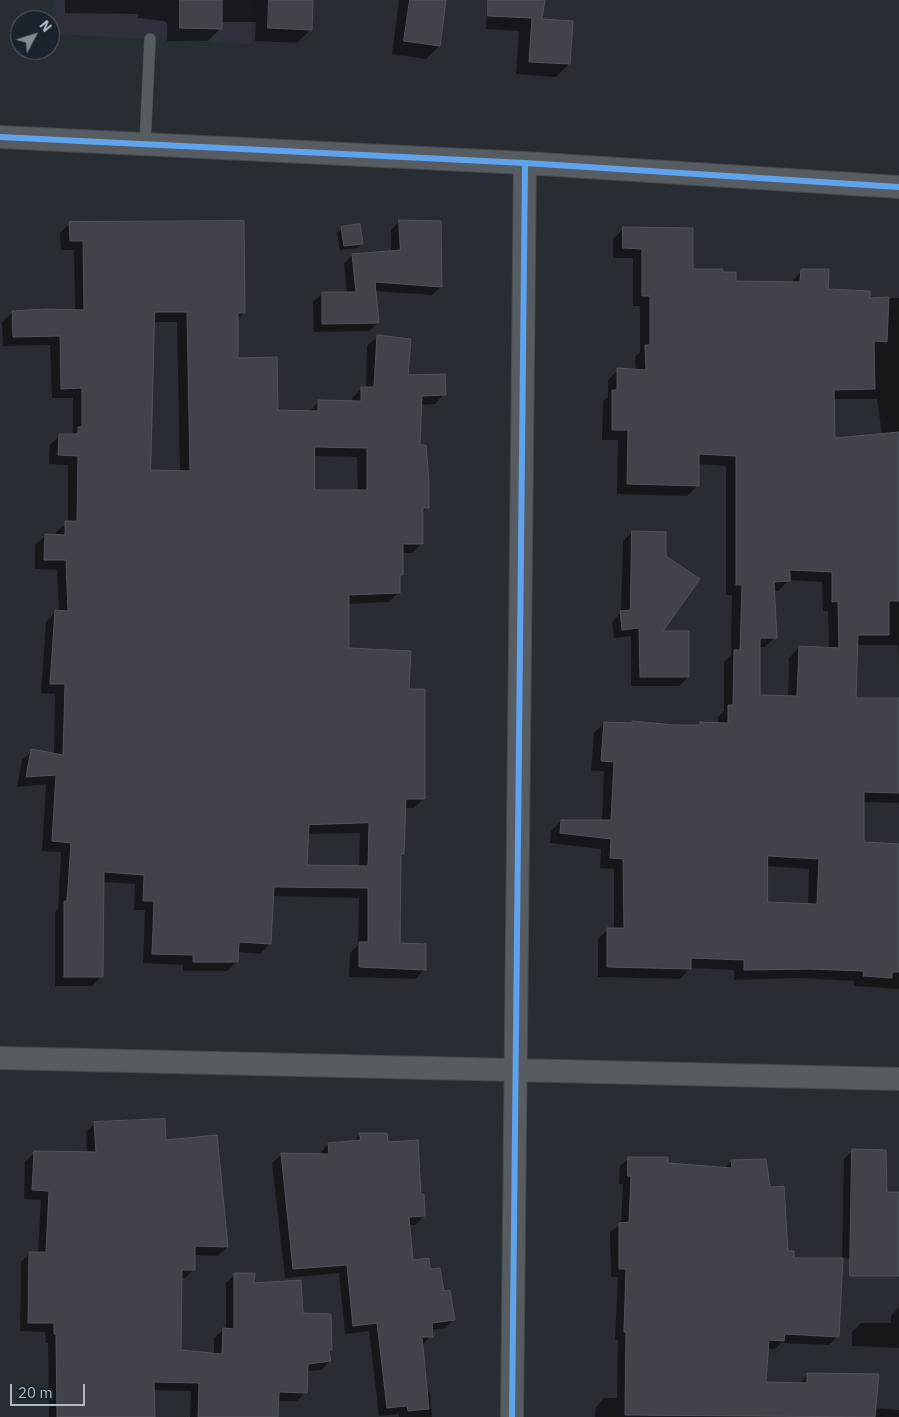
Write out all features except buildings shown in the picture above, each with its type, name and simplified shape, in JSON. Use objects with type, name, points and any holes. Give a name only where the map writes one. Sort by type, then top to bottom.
[{"type":"street","points":[[0,137],[525,163],[899,187]]},
{"type":"street","points":[[512,1417],[525,163]]},
{"type":"street","points":[[0,1058],[515,1072],[899,1079]]},
{"type":"lane","points":[[145,144],[150,39]]},
{"type":"shaded area","points":[[53,0],[253,0],[251,44],[60,34],[60,10],[53,10]]},
{"type":"cycle path","points":[[0,137],[525,163],[899,187]]},
{"type":"cycle path","points":[[512,1417],[525,163]]}]
